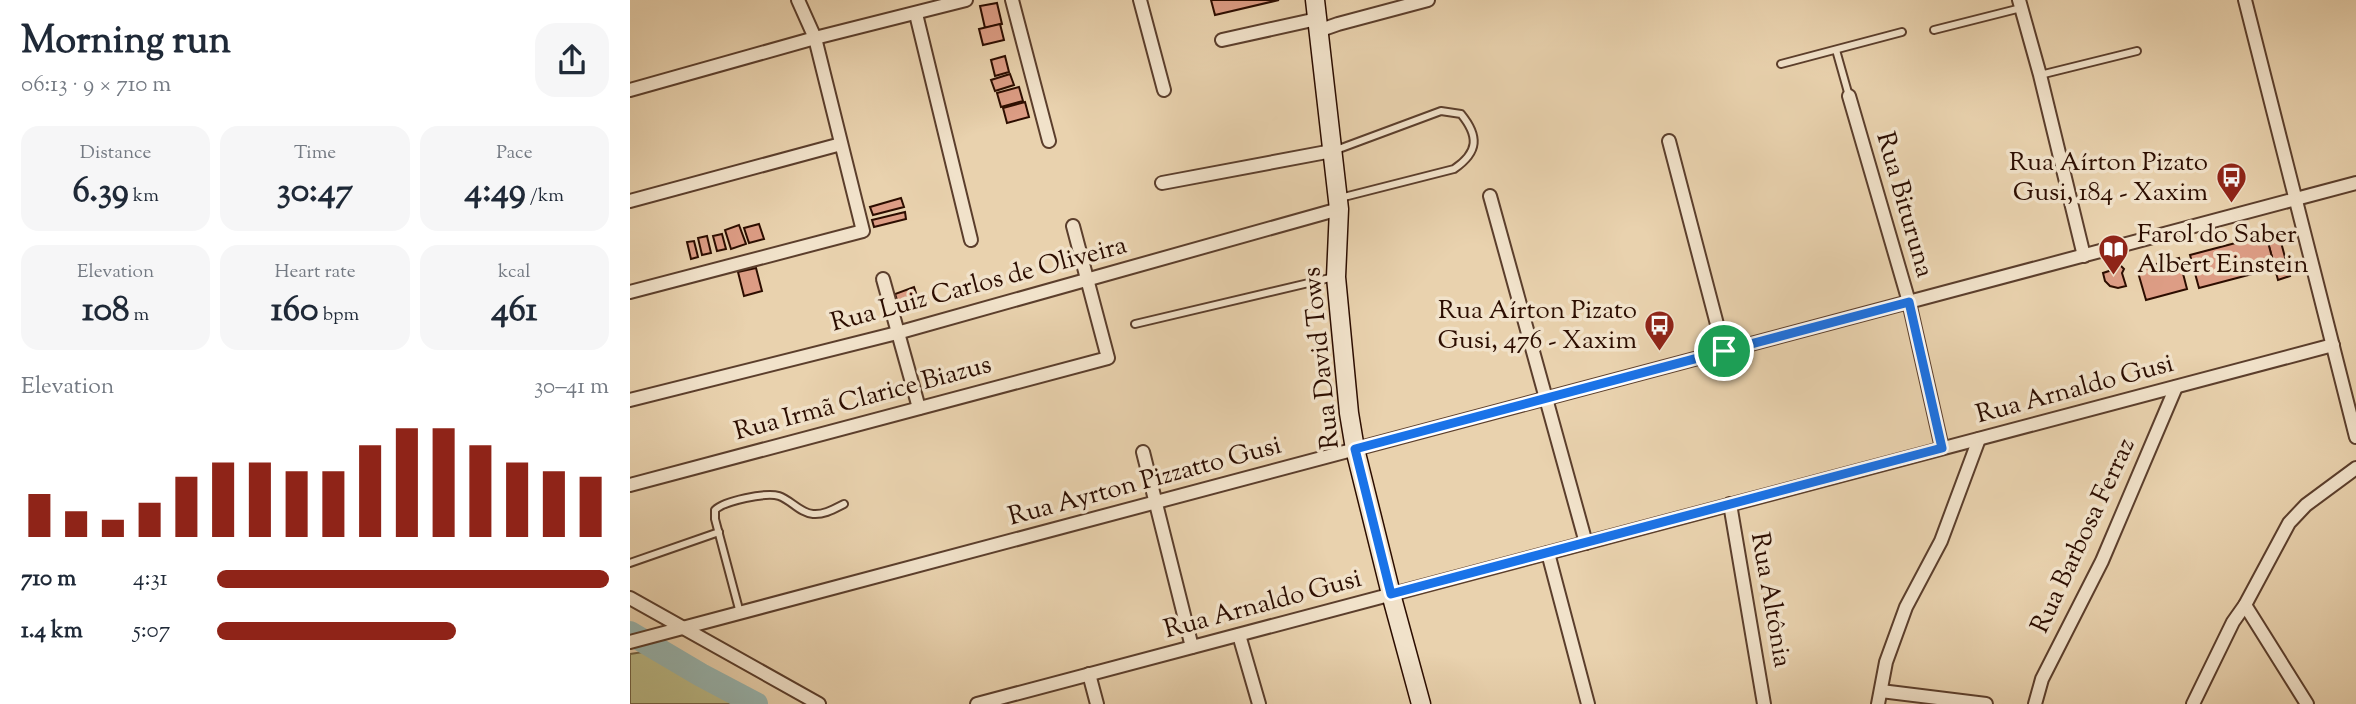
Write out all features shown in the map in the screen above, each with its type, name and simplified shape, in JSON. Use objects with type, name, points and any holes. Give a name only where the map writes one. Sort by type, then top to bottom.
[{"type":"street","points":[[630,292],[863,231],[815,38],[799,0]]},
{"type":"street","points":[[630,90],[815,38],[966,0]]},
{"type":"street","points":[[1012,0],[1049,141]]},
{"type":"street","points":[[1140,0],[1164,90]]},
{"type":"street","name":"Rua David Tows","points":[[1315,0],[1339,203],[1336,276],[1355,449],[1421,704]]},
{"type":"street","points":[[1222,40],[1338,24],[1428,0]]},
{"type":"street","points":[[2245,0],[2356,437]]},
{"type":"street","points":[[2020,4],[2084,256]]},
{"type":"street","points":[[916,14],[971,240]]},
{"type":"street","name":"Rua Bituruna","points":[[1849,96],[1909,302],[1942,448]]},
{"type":"street","points":[[1669,141],[1724,351]]},
{"type":"street","points":[[630,201],[841,144]]},
{"type":"street","points":[[1162,183],[1332,151]]},
{"type":"street","name":"Rua Ayrton Pizzatto Gusi","points":[[630,642],[2356,183]]},
{"type":"street","points":[[1490,196],[1586,543]]},
{"type":"street","name":"Rua Luiz Carlos de Oliveira","points":[[630,400],[897,333],[1086,280],[1339,203]]},
{"type":"street","points":[[1073,226],[1086,280]]},
{"type":"street","points":[[883,279],[919,408]]},
{"type":"street","name":"Rua Irmã Clarice Biazus","points":[[630,485],[1108,358],[1086,280]]},
{"type":"street","name":"Rua Arnaldo Gusi","points":[[977,704],[2333,345]]},
{"type":"street","name":"Rua Barbosa Ferraz","points":[[2035,704],[2042,679],[2102,561],[2176,387]]},
{"type":"street","points":[[1979,439],[1941,541],[1906,607],[1886,662],[1880,698],[1986,704]]},
{"type":"street","points":[[1143,452],[1192,647]]},
{"type":"street","points":[[2193,704],[2233,622],[2289,523],[2297,513],[2356,468]]},
{"type":"street","name":"Rua Altônia","points":[[1730,505],[1764,704]]},
{"type":"street","points":[[1548,553],[1588,704]]},
{"type":"street","points":[[630,598],[679,629],[820,704]]},
{"type":"street","points":[[2245,605],[2306,704]]},
{"type":"street","points":[[1239,635],[1259,704]]},
{"type":"street","points":[[1089,674],[1097,704]]},
{"type":"lane","points":[[1934,30],[2020,4]]},
{"type":"lane","points":[[1781,64],[1902,32]]},
{"type":"lane","points":[[1836,50],[1849,96]]},
{"type":"lane","points":[[2040,75],[2137,51]]},
{"type":"lane","points":[[1332,151],[1441,111],[1461,114],[1472,129],[1474,150],[1466,161],[1454,169],[1339,203]]},
{"type":"lane","points":[[1135,324],[1336,276]]},
{"type":"lane","points":[[740,613],[715,510],[722,504],[769,495],[780,496],[807,513],[817,515],[844,504]]},
{"type":"lane","points":[[630,563],[719,532]]},
{"type":"shaded area","points":[[643,652],[741,704],[630,704],[630,654]]},
{"type":"building","points":[[1211,0],[1279,0],[1215,15]]},
{"type":"building","points":[[997,3],[1002,24],[985,28],[980,6]]},
{"type":"building","points":[[1000,24],[1004,40],[983,45],[979,29]]},
{"type":"building","points":[[1005,56],[1009,72],[995,76],[991,60]]},
{"type":"building","points":[[1010,74],[1014,85],[995,91],[991,80]]},
{"type":"building","points":[[1019,87],[1023,101],[1001,107],[997,93]]},
{"type":"building","points":[[1025,102],[1029,117],[1007,123],[1003,108]]},
{"type":"building","points":[[901,198],[904,207],[873,215],[870,207]]},
{"type":"building","points":[[905,212],[906,219],[874,227],[872,220]]},
{"type":"building","points":[[759,224],[764,239],[749,243],[744,228]]},
{"type":"building","points":[[739,225],[746,244],[731,249],[725,230]]},
{"type":"building","points":[[2278,231],[2290,276],[2278,280],[2266,235]]},
{"type":"building","points":[[722,234],[726,249],[717,251],[713,236]]},
{"type":"building","points":[[2266,235],[2275,268],[2199,288],[2190,255]]},
{"type":"building","points":[[707,236],[711,253],[702,255],[698,238]]},
{"type":"building","points":[[694,241],[698,257],[691,259],[687,242]]},
{"type":"building","points":[[2179,258],[2187,289],[2146,300],[2137,269]]},
{"type":"building","name":"Farol do Saber Albert Einstein","points":[[2120,265],[2124,269],[2122,273],[2126,286],[2110,286],[2103,273]]},
{"type":"building","points":[[756,268],[762,291],[744,296],[738,272]]},
{"type":"building","points":[[914,287],[921,308],[902,315],[895,294]]},
{"type":"waterway","points":[[630,633],[756,704]]},
{"type":"place","name":"Rua Aírton Pizato Gusi, 184 - Xaxim","points":[[2231,205]]},
{"type":"place","name":"Farol do Saber Albert Einstein","points":[[2114,277]]},
{"type":"place","name":"Rua Aírton Pizato Gusi, 476 - Xaxim","points":[[1660,353]]},
{"type":"route","points":[[1909,302],[1942,448],[1391,594],[1355,449],[1724,351],[1909,302]]}]
